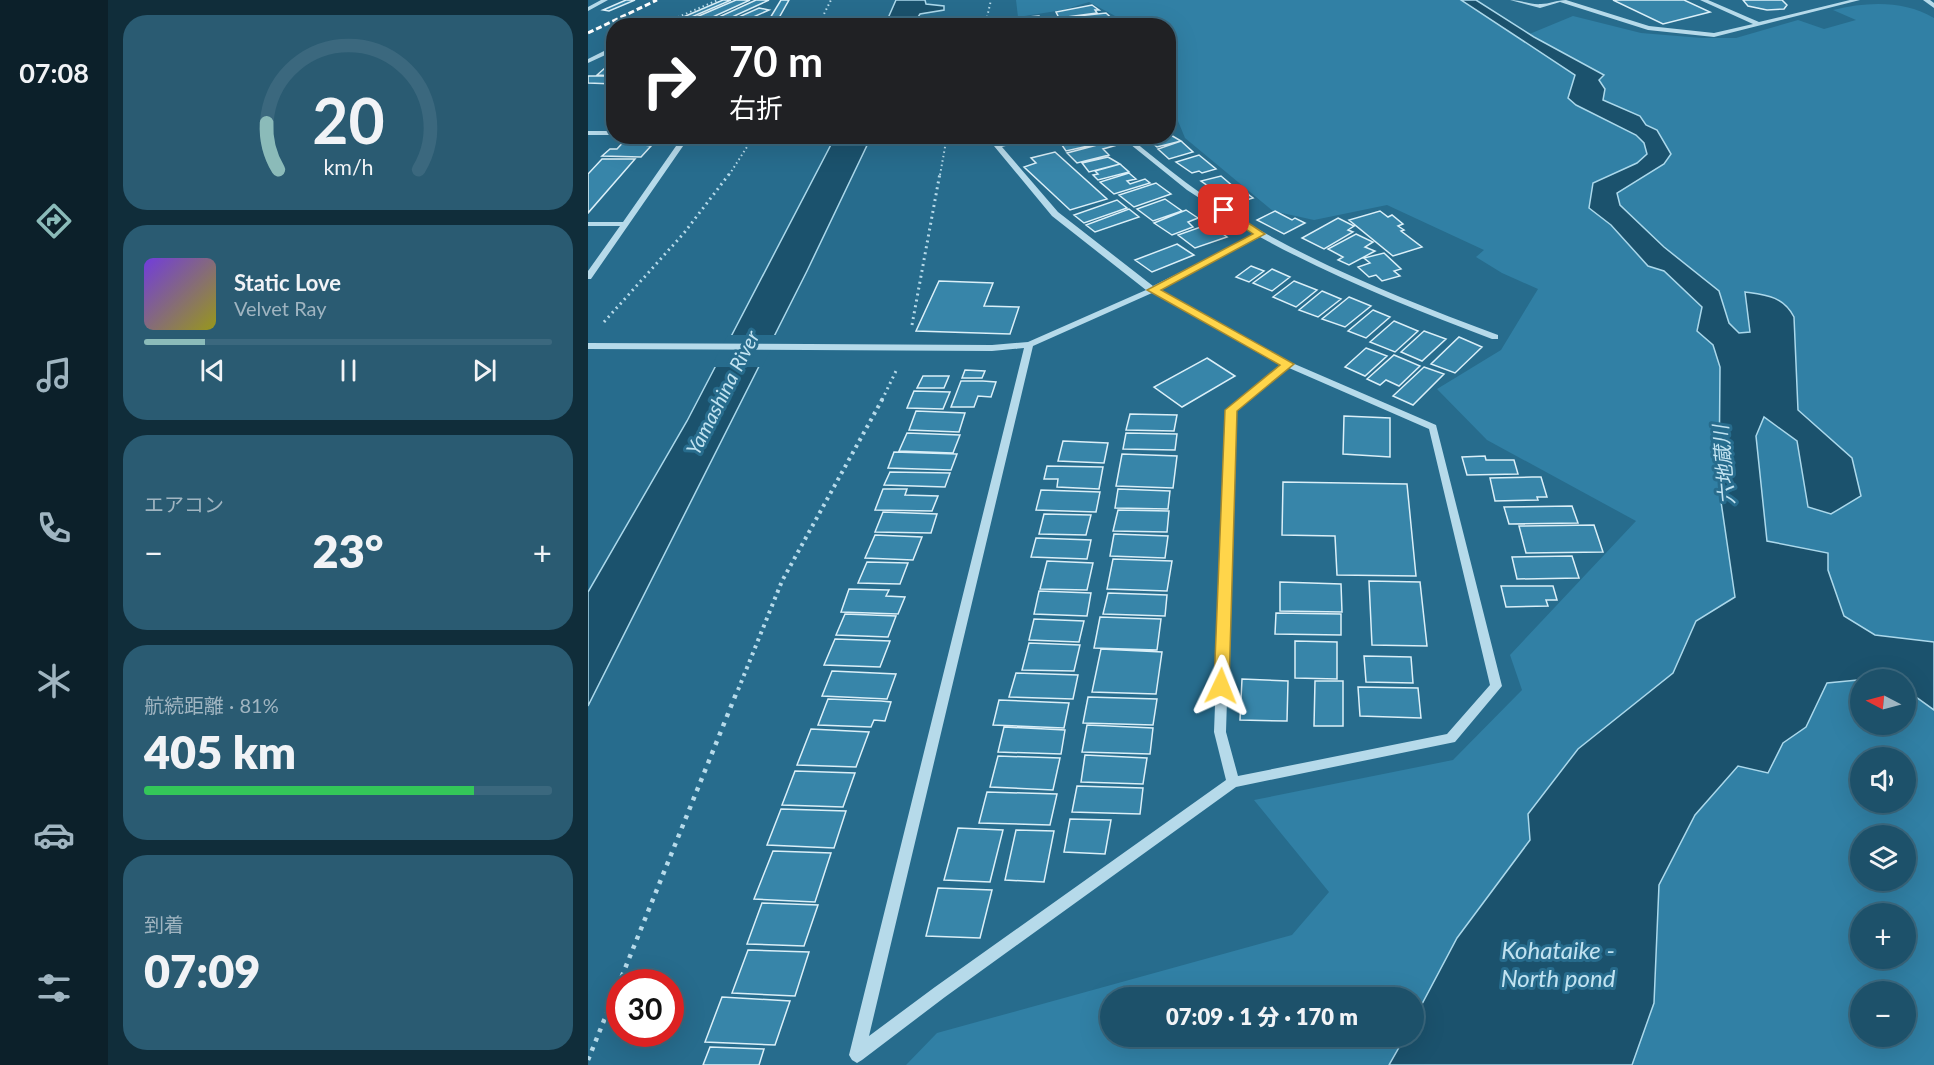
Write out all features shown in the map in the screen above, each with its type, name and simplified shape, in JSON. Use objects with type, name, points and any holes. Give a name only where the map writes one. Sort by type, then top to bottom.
[{"type":"street","points":[[588,9],[602,0]]},
{"type":"street","points":[[1513,0],[1540,6],[1560,0],[1648,28],[1714,35],[1857,0]]},
{"type":"street","points":[[1703,0],[1758,24]]},
{"type":"street","points":[[1926,0],[1934,6]]},
{"type":"street","points":[[588,61],[606,52]]},
{"type":"street","points":[[588,133],[606,133]]},
{"type":"street","points":[[588,277],[681,144]]},
{"type":"street","points":[[1006,144],[997,146],[1055,214],[1152,290],[1288,364],[1433,427],[1496,686],[1451,738],[1233,782],[940,992],[857,1055],[876,986],[1029,345]]},
{"type":"street","points":[[1132,144],[1169,175],[1260,234],[1338,272],[1439,316],[1495,337]]},
{"type":"street","points":[[588,224],[626,224]]},
{"type":"street","points":[[588,346],[992,348],[1029,345],[1152,290],[1260,234]]},
{"type":"street","points":[[1233,782],[1220,732],[1231,410],[1288,364]]},
{"type":"path","points":[[676,18],[718,0]]},
{"type":"path","points":[[822,18],[831,0]]},
{"type":"path","points":[[988,18],[991,0]]},
{"type":"path","points":[[602,325],[702,212],[738,165],[750,144]]},
{"type":"path","points":[[588,1060],[782,581],[889,388],[906,347],[945,144]]},
{"type":"shaded area","points":[[1016,0],[1460,0],[1520,38],[1573,16],[1641,33],[1702,38],[1736,38],[1798,20],[1824,29],[1856,20],[1833,10],[1859,5],[1897,5],[1934,18],[1934,1065],[906,1065],[937,1033],[1100,988],[1100,1047],[1424,1047],[1424,987],[1104,987],[1292,935],[1329,892],[1254,800],[1453,760],[1522,690],[1510,655],[1636,521],[1487,440],[1437,389],[1501,350],[1538,289],[1502,273],[1476,257],[1484,250],[1387,205],[1314,220],[1273,211],[1185,138],[1176,116],[1176,18],[1119,18],[1089,2],[1063,10],[1018,17]]},
{"type":"water","points":[[896,0],[925,0],[926,4],[944,6],[944,10],[920,14],[917,18],[888,18]]},
{"type":"water","name":"Kohataike - North pond","points":[[1461,0],[1476,0],[1534,37],[1604,75],[1599,80],[1605,89],[1603,100],[1640,116],[1646,125],[1657,130],[1671,154],[1664,164],[1617,193],[1620,205],[1664,247],[1719,291],[1729,323],[1739,333],[1750,332],[1745,292],[1773,298],[1790,310],[1794,317],[1798,410],[1852,458],[1861,496],[1831,514],[1808,507],[1797,441],[1764,417],[1756,436],[1767,541],[1828,553],[1828,570],[1844,616],[1875,635],[1934,642],[1934,710],[1916,697],[1916,669],[1850,669],[1850,681],[1827,683],[1806,727],[1783,743],[1768,773],[1738,766],[1695,815],[1659,885],[1654,1003],[1632,1065],[1389,1065],[1399,1047],[1424,1047],[1424,1000],[1457,938],[1530,840],[1528,814],[1578,749],[1673,673],[1696,621],[1735,597],[1719,488],[1720,367],[1713,345],[1697,331],[1702,307],[1664,271],[1648,266],[1611,225],[1589,208],[1593,183],[1637,163],[1647,154],[1644,143],[1636,135],[1576,105],[1568,98],[1575,75]]},
{"type":"water","name":"Yamashina River","points":[[831,144],[868,144],[807,271],[588,706],[588,592],[687,421]]},
{"type":"pier","points":[[728,335],[778,335],[762,367],[711,367]]},
{"type":"building","points":[[626,0],[635,0],[609,11],[603,10]]},
{"type":"building","points":[[723,0],[731,0],[689,18],[681,18]]},
{"type":"building","points":[[736,0],[750,0],[711,18],[694,18]]},
{"type":"building","points":[[756,0],[769,0],[730,18],[717,18]]},
{"type":"building","points":[[781,0],[789,0],[779,18],[770,18]]},
{"type":"building","points":[[1613,0],[1684,0],[1710,12],[1663,24]]},
{"type":"building","points":[[1743,0],[1782,0],[1787,5],[1784,9],[1767,10],[1748,6]]},
{"type":"building","points":[[1092,5],[1099,10],[1095,10],[1097,13],[1059,18],[1056,12]]},
{"type":"building","points":[[759,8],[769,10],[751,18],[736,18]]},
{"type":"building","points":[[1106,13],[1111,18],[1059,18]]},
{"type":"building","points":[[605,68],[606,68],[606,76],[597,75]]},
{"type":"building","points":[[588,76],[606,76],[606,84],[588,83]]},
{"type":"building","points":[[1181,141],[1193,152],[1169,159],[1158,149]]},
{"type":"building","points":[[622,144],[651,146],[641,157],[602,156],[610,149],[617,149]]},
{"type":"building","points":[[1061,144],[1097,144],[1066,151]]},
{"type":"building","points":[[1101,144],[1121,144],[1103,149],[1109,155],[1077,163],[1067,153]]},
{"type":"building","points":[[1153,144],[1169,144],[1157,147]]},
{"type":"building","points":[[1055,152],[1107,199],[1070,210],[1024,167],[1036,163],[1031,158]]},
{"type":"building","points":[[1199,155],[1216,169],[1192,173],[1176,162]]},
{"type":"building","points":[[1108,157],[1120,164],[1089,172],[1082,163]]},
{"type":"building","points":[[602,159],[635,159],[588,213],[588,174]]},
{"type":"building","points":[[1120,164],[1129,172],[1098,180],[1093,175],[1098,174],[1095,171]]},
{"type":"building","points":[[1129,173],[1136,179],[1127,181],[1130,184],[1145,179],[1150,183],[1114,194],[1100,182]]},
{"type":"building","points":[[1221,176],[1235,188],[1218,193],[1201,181]]},
{"type":"building","points":[[1156,183],[1171,194],[1134,207],[1119,195]]},
{"type":"building","points":[[1240,188],[1253,198],[1231,205],[1218,195]]},
{"type":"building","points":[[1165,199],[1182,211],[1153,221],[1137,209]]},
{"type":"building","points":[[1117,200],[1127,208],[1084,223],[1074,215]]},
{"type":"building","points":[[1129,209],[1139,217],[1095,232],[1086,225]]},
{"type":"building","points":[[1186,210],[1198,218],[1188,222],[1193,227],[1172,235],[1154,223]]},
{"type":"building","points":[[1275,211],[1292,220],[1295,218],[1305,223],[1284,234],[1257,220]]},
{"type":"building","points":[[1380,211],[1388,217],[1392,215],[1403,224],[1398,226],[1404,230],[1401,231],[1422,247],[1393,256],[1349,220]]},
{"type":"building","points":[[1338,218],[1354,226],[1348,230],[1353,232],[1324,249],[1302,238]]},
{"type":"building","points":[[1209,224],[1227,237],[1195,248],[1178,235]]},
{"type":"building","points":[[1356,234],[1373,242],[1365,247],[1375,251],[1349,265],[1338,260],[1343,257],[1328,249]]},
{"type":"building","points":[[1177,244],[1194,255],[1152,272],[1135,260]]},
{"type":"building","points":[[1384,253],[1401,269],[1394,271],[1400,276],[1382,281],[1376,275],[1369,277],[1358,267],[1370,263],[1364,258]]},
{"type":"building","points":[[1251,266],[1264,271],[1249,282],[1236,277]]},
{"type":"building","points":[[1272,269],[1290,277],[1272,291],[1253,283]]},
{"type":"building","points":[[939,281],[993,283],[984,306],[1019,307],[1010,334],[916,331]]},
{"type":"building","points":[[1294,281],[1317,290],[1296,307],[1273,297]]},
{"type":"building","points":[[1322,291],[1341,299],[1318,317],[1299,310]]},
{"type":"building","points":[[1349,297],[1371,306],[1345,327],[1322,319]]},
{"type":"building","points":[[1373,310],[1390,317],[1366,338],[1348,331]]},
{"type":"building","points":[[1394,321],[1418,331],[1395,352],[1370,342]]},
{"type":"building","points":[[1424,331],[1446,339],[1422,361],[1401,352]]},
{"type":"building","points":[[1459,337],[1482,347],[1455,373],[1431,364]]},
{"type":"building","points":[[1366,348],[1387,356],[1365,376],[1345,367]]},
{"type":"building","points":[[1394,355],[1420,366],[1399,386],[1386,380],[1380,385],[1367,379]]},
{"type":"building","points":[[1207,358],[1235,376],[1182,407],[1154,387]]},
{"type":"building","points":[[1424,367],[1444,374],[1413,405],[1393,396]]},
{"type":"building","points":[[965,370],[985,371],[982,378],[962,378]]},
{"type":"building","points":[[923,376],[949,376],[944,388],[917,388]]},
{"type":"building","points":[[961,381],[996,382],[991,397],[978,396],[974,407],[951,407]]},
{"type":"building","points":[[914,391],[950,392],[943,409],[907,408]]},
{"type":"building","points":[[916,411],[965,413],[959,432],[909,430]]},
{"type":"building","points":[[1130,414],[1177,415],[1174,431],[1126,430]]},
{"type":"building","points":[[1344,416],[1390,418],[1390,457],[1343,454]]},
{"type":"building","points":[[907,433],[960,435],[953,453],[899,451]]},
{"type":"building","points":[[1126,433],[1177,434],[1175,450],[1123,449]]},
{"type":"building","points":[[1063,441],[1108,443],[1104,463],[1058,461]]},
{"type":"building","points":[[894,452],[957,454],[951,470],[888,468]]},
{"type":"building","points":[[1122,454],[1177,456],[1173,488],[1116,486]]},
{"type":"building","points":[[1485,456],[1486,460],[1514,460],[1518,474],[1467,475],[1462,457]]},
{"type":"building","points":[[1047,466],[1103,467],[1099,489],[1057,487],[1058,479],[1044,479]]},
{"type":"building","points":[[890,472],[950,473],[945,487],[884,485]]},
{"type":"building","points":[[1541,477],[1547,497],[1537,497],[1538,500],[1495,501],[1490,478]]},
{"type":"building","points":[[1283,482],[1407,484],[1416,576],[1337,575],[1335,536],[1282,535]]},
{"type":"building","points":[[883,489],[907,489],[905,495],[938,496],[932,511],[875,510]]},
{"type":"building","points":[[1118,489],[1170,491],[1168,509],[1115,508]]},
{"type":"building","points":[[1041,490],[1100,492],[1096,512],[1036,510]]},
{"type":"building","points":[[1572,506],[1578,523],[1509,524],[1504,507]]},
{"type":"building","points":[[1118,510],[1169,511],[1167,532],[1113,531]]},
{"type":"building","points":[[883,512],[937,514],[931,533],[875,532]]},
{"type":"building","points":[[1044,514],[1091,515],[1086,535],[1039,534]]},
{"type":"building","points":[[1594,525],[1603,552],[1526,553],[1519,526]]},
{"type":"building","points":[[1114,534],[1168,536],[1165,558],[1110,556]]},
{"type":"building","points":[[875,535],[922,537],[913,560],[865,558]]},
{"type":"building","points":[[1036,538],[1091,540],[1087,559],[1031,557]]},
{"type":"building","points":[[1572,556],[1579,578],[1517,579],[1512,557]]},
{"type":"building","points":[[1113,559],[1172,561],[1167,591],[1107,589]]},
{"type":"building","points":[[1047,561],[1093,563],[1087,590],[1040,589]]},
{"type":"building","points":[[867,562],[908,563],[900,584],[858,583]]},
{"type":"building","points":[[1369,581],[1420,582],[1427,646],[1372,645]]},
{"type":"building","points":[[1280,582],[1341,584],[1342,612],[1280,611]]},
{"type":"building","points":[[1501,586],[1553,586],[1557,600],[1546,600],[1548,606],[1506,607]]},
{"type":"building","points":[[849,589],[889,590],[886,596],[905,597],[898,614],[841,612]]},
{"type":"building","points":[[1039,591],[1091,593],[1087,616],[1034,614]]},
{"type":"building","points":[[1108,593],[1167,595],[1165,616],[1103,614]]},
{"type":"building","points":[[1276,613],[1341,614],[1341,635],[1275,634]]},
{"type":"building","points":[[845,614],[896,616],[888,637],[836,635]]},
{"type":"building","points":[[1100,617],[1161,619],[1157,650],[1094,648]]},
{"type":"building","points":[[1034,619],[1084,621],[1079,642],[1029,640]]},
{"type":"building","points":[[835,639],[890,641],[880,667],[824,665]]},
{"type":"building","points":[[1295,641],[1337,642],[1337,679],[1295,678]]},
{"type":"building","points":[[1029,643],[1080,645],[1074,671],[1022,670]]},
{"type":"building","points":[[1101,649],[1162,652],[1156,694],[1092,692]]},
{"type":"building","points":[[1364,656],[1411,657],[1413,683],[1366,682]]},
{"type":"building","points":[[832,671],[896,674],[887,699],[822,696]]},
{"type":"building","points":[[1016,673],[1078,675],[1073,699],[1009,697]]},
{"type":"building","points":[[1242,679],[1288,681],[1287,721],[1240,720]]},
{"type":"building","points":[[1315,681],[1343,681],[1343,726],[1314,726]]},
{"type":"building","points":[[1358,687],[1418,688],[1421,718],[1360,716]]},
{"type":"building","points":[[1088,697],[1157,699],[1153,725],[1083,723]]},
{"type":"building","points":[[828,699],[891,702],[885,721],[874,720],[871,727],[818,725]]},
{"type":"building","points":[[999,700],[1069,703],[1064,728],[993,725]]},
{"type":"building","points":[[1087,725],[1153,728],[1150,754],[1082,752]]},
{"type":"building","points":[[1004,727],[1065,730],[1061,754],[998,752]]},
{"type":"building","points":[[811,729],[869,732],[856,767],[797,765]]},
{"type":"building","points":[[1085,755],[1147,758],[1143,784],[1081,782]]},
{"type":"building","points":[[998,756],[1060,758],[1053,790],[990,787]]},
{"type":"building","points":[[795,771],[855,773],[843,807],[782,805]]},
{"type":"building","points":[[1077,786],[1143,788],[1140,814],[1072,812]]},
{"type":"building","points":[[987,792],[1057,794],[1050,825],[979,823]]},
{"type":"building","points":[[781,809],[846,811],[834,848],[767,845]]},
{"type":"building","points":[[1070,819],[1111,820],[1105,854],[1064,852]]},
{"type":"building","points":[[958,828],[1003,830],[990,882],[944,880]]},
{"type":"building","points":[[1016,830],[1054,831],[1044,882],[1005,880]]},
{"type":"building","points":[[773,851],[831,853],[815,902],[754,899]]},
{"type":"building","points":[[938,888],[992,890],[980,938],[926,936]]},
{"type":"building","points":[[762,903],[818,905],[804,946],[747,944]]},
{"type":"building","points":[[748,950],[809,952],[795,996],[732,993]]},
{"type":"building","points":[[722,997],[790,1001],[775,1045],[705,1042]]},
{"type":"building","points":[[710,1047],[764,1049],[759,1065],[703,1065]]},
{"type":"railway","points":[[619,18],[657,0]]},
{"type":"railway","points":[[588,33],[606,24]]},
{"type":"route","points":[[1221,686],[1231,410],[1288,364],[1152,290],[1260,234],[1224,210]]},
{"type":"water label","name":"六地蔵川","points":[[1724,465]]}]
